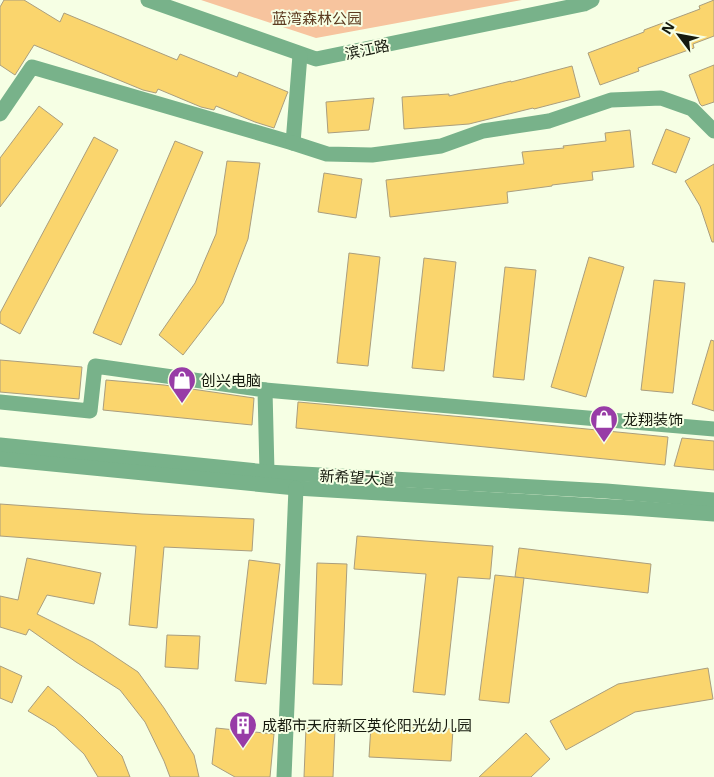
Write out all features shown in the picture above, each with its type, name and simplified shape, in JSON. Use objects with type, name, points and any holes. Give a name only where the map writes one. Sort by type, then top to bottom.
[{"type":"street","name":"滨江路","points":[[148,0],[316,60],[584,4],[592,0]]},
{"type":"street","points":[[293,143],[300,55]]},
{"type":"street","points":[[0,114],[32,67],[327,154],[372,155],[441,146],[483,131],[549,121],[611,100],[661,98],[692,109],[714,131]]},
{"type":"street","points":[[0,402],[90,411],[95,366],[264,390],[714,429]]},
{"type":"street","points":[[264,390],[267,472]]},
{"type":"street","name":"新希望大道","points":[[0,445],[267,472],[606,491],[714,500]]},
{"type":"street","points":[[0,459],[296,488],[714,514]]},
{"type":"street","points":[[284,777],[296,488]]},
{"type":"green space","name":"蓝湾森林公园","points":[[201,0],[522,0],[316,38]]},
{"type":"building","points":[[4,0],[24,0],[60,22],[64,13],[177,60],[180,54],[237,77],[239,72],[288,92],[274,128],[216,106],[214,110],[201,107],[158,89],[156,93],[143,90],[34,45],[15,75],[0,65],[0,7]]},
{"type":"building","points":[[714,0],[714,36],[693,44],[694,48],[638,68],[639,71],[600,85],[588,53],[700,9],[699,6]]},
{"type":"building","points":[[714,65],[714,102],[702,106],[689,75]]},
{"type":"building","points":[[572,66],[580,97],[469,124],[404,129],[402,97],[449,94],[449,96]]},
{"type":"building","points":[[374,98],[369,130],[328,133],[326,102]]},
{"type":"building","points":[[39,106],[63,124],[0,207],[0,158]]},
{"type":"building","points":[[666,129],[690,138],[676,173],[652,164]]},
{"type":"building","points":[[630,130],[634,167],[592,172],[593,180],[507,192],[508,203],[390,217],[386,180],[524,164],[522,152],[606,141],[605,133]]},
{"type":"building","points":[[94,137],[118,150],[20,334],[0,323],[0,313]]},
{"type":"building","points":[[175,141],[203,152],[121,345],[93,333]]},
{"type":"building","points":[[227,161],[260,163],[248,239],[223,303],[183,355],[159,335],[195,283],[216,234]]},
{"type":"building","points":[[714,164],[714,242],[712,242],[700,206],[685,181]]},
{"type":"building","points":[[324,173],[362,179],[356,218],[318,212]]},
{"type":"building","points":[[349,253],[380,257],[368,366],[337,363]]},
{"type":"building","points":[[589,257],[624,267],[586,397],[551,387]]},
{"type":"building","points":[[424,258],[456,262],[444,371],[412,368]]},
{"type":"building","points":[[505,267],[536,270],[524,380],[493,377]]},
{"type":"building","points":[[654,280],[685,283],[673,393],[641,390]]},
{"type":"building","points":[[711,340],[714,341],[714,411],[692,404]]},
{"type":"building","points":[[0,360],[82,367],[79,399],[0,392]]},
{"type":"building","points":[[106,380],[164,385],[254,398],[252,425],[103,410]]},
{"type":"building","points":[[298,402],[668,437],[665,465],[296,428]]},
{"type":"building","points":[[682,438],[714,441],[714,470],[674,466]]},
{"type":"building","points":[[0,504],[142,514],[254,519],[252,551],[164,547],[157,628],[129,625],[136,546],[0,536]]},
{"type":"building","points":[[357,536],[493,546],[490,579],[458,577],[445,695],[413,692],[426,574],[354,569]]},
{"type":"building","points":[[519,548],[651,564],[648,593],[515,577]]},
{"type":"building","points":[[27,558],[101,573],[94,604],[47,595],[37,614],[93,642],[138,672],[194,755],[199,777],[170,777],[145,722],[120,690],[29,629],[26,635],[0,627],[0,596],[18,600]]},
{"type":"building","points":[[249,560],[280,564],[266,684],[235,681]]},
{"type":"building","points":[[317,563],[347,564],[342,685],[313,684]]},
{"type":"building","points":[[495,575],[524,578],[509,703],[479,700]]},
{"type":"building","points":[[167,635],[200,636],[198,669],[165,667]]},
{"type":"building","points":[[0,666],[22,676],[12,703],[0,698]]},
{"type":"building","points":[[708,668],[713,699],[635,712],[566,750],[550,721],[618,684]]},
{"type":"building","points":[[48,686],[83,717],[122,756],[130,777],[98,777],[84,754],[55,727],[28,711]]},
{"type":"building","points":[[371,725],[453,729],[451,761],[369,757]]},
{"type":"building","name":"成都市天府新区英伦阳光幼儿园","points":[[216,728],[274,734],[270,777],[235,777],[212,764]]},
{"type":"building","points":[[306,728],[335,729],[333,777],[304,777]]},
{"type":"building","points":[[526,733],[550,759],[531,777],[479,777]]},
{"type":"place","name":"创兴电脑","points":[[182,404]]},
{"type":"place","name":"龙翔装饰","points":[[604,443]]},
{"type":"place","name":"成都市天府新区英伦阳光幼儿园","points":[[243,749]]}]
